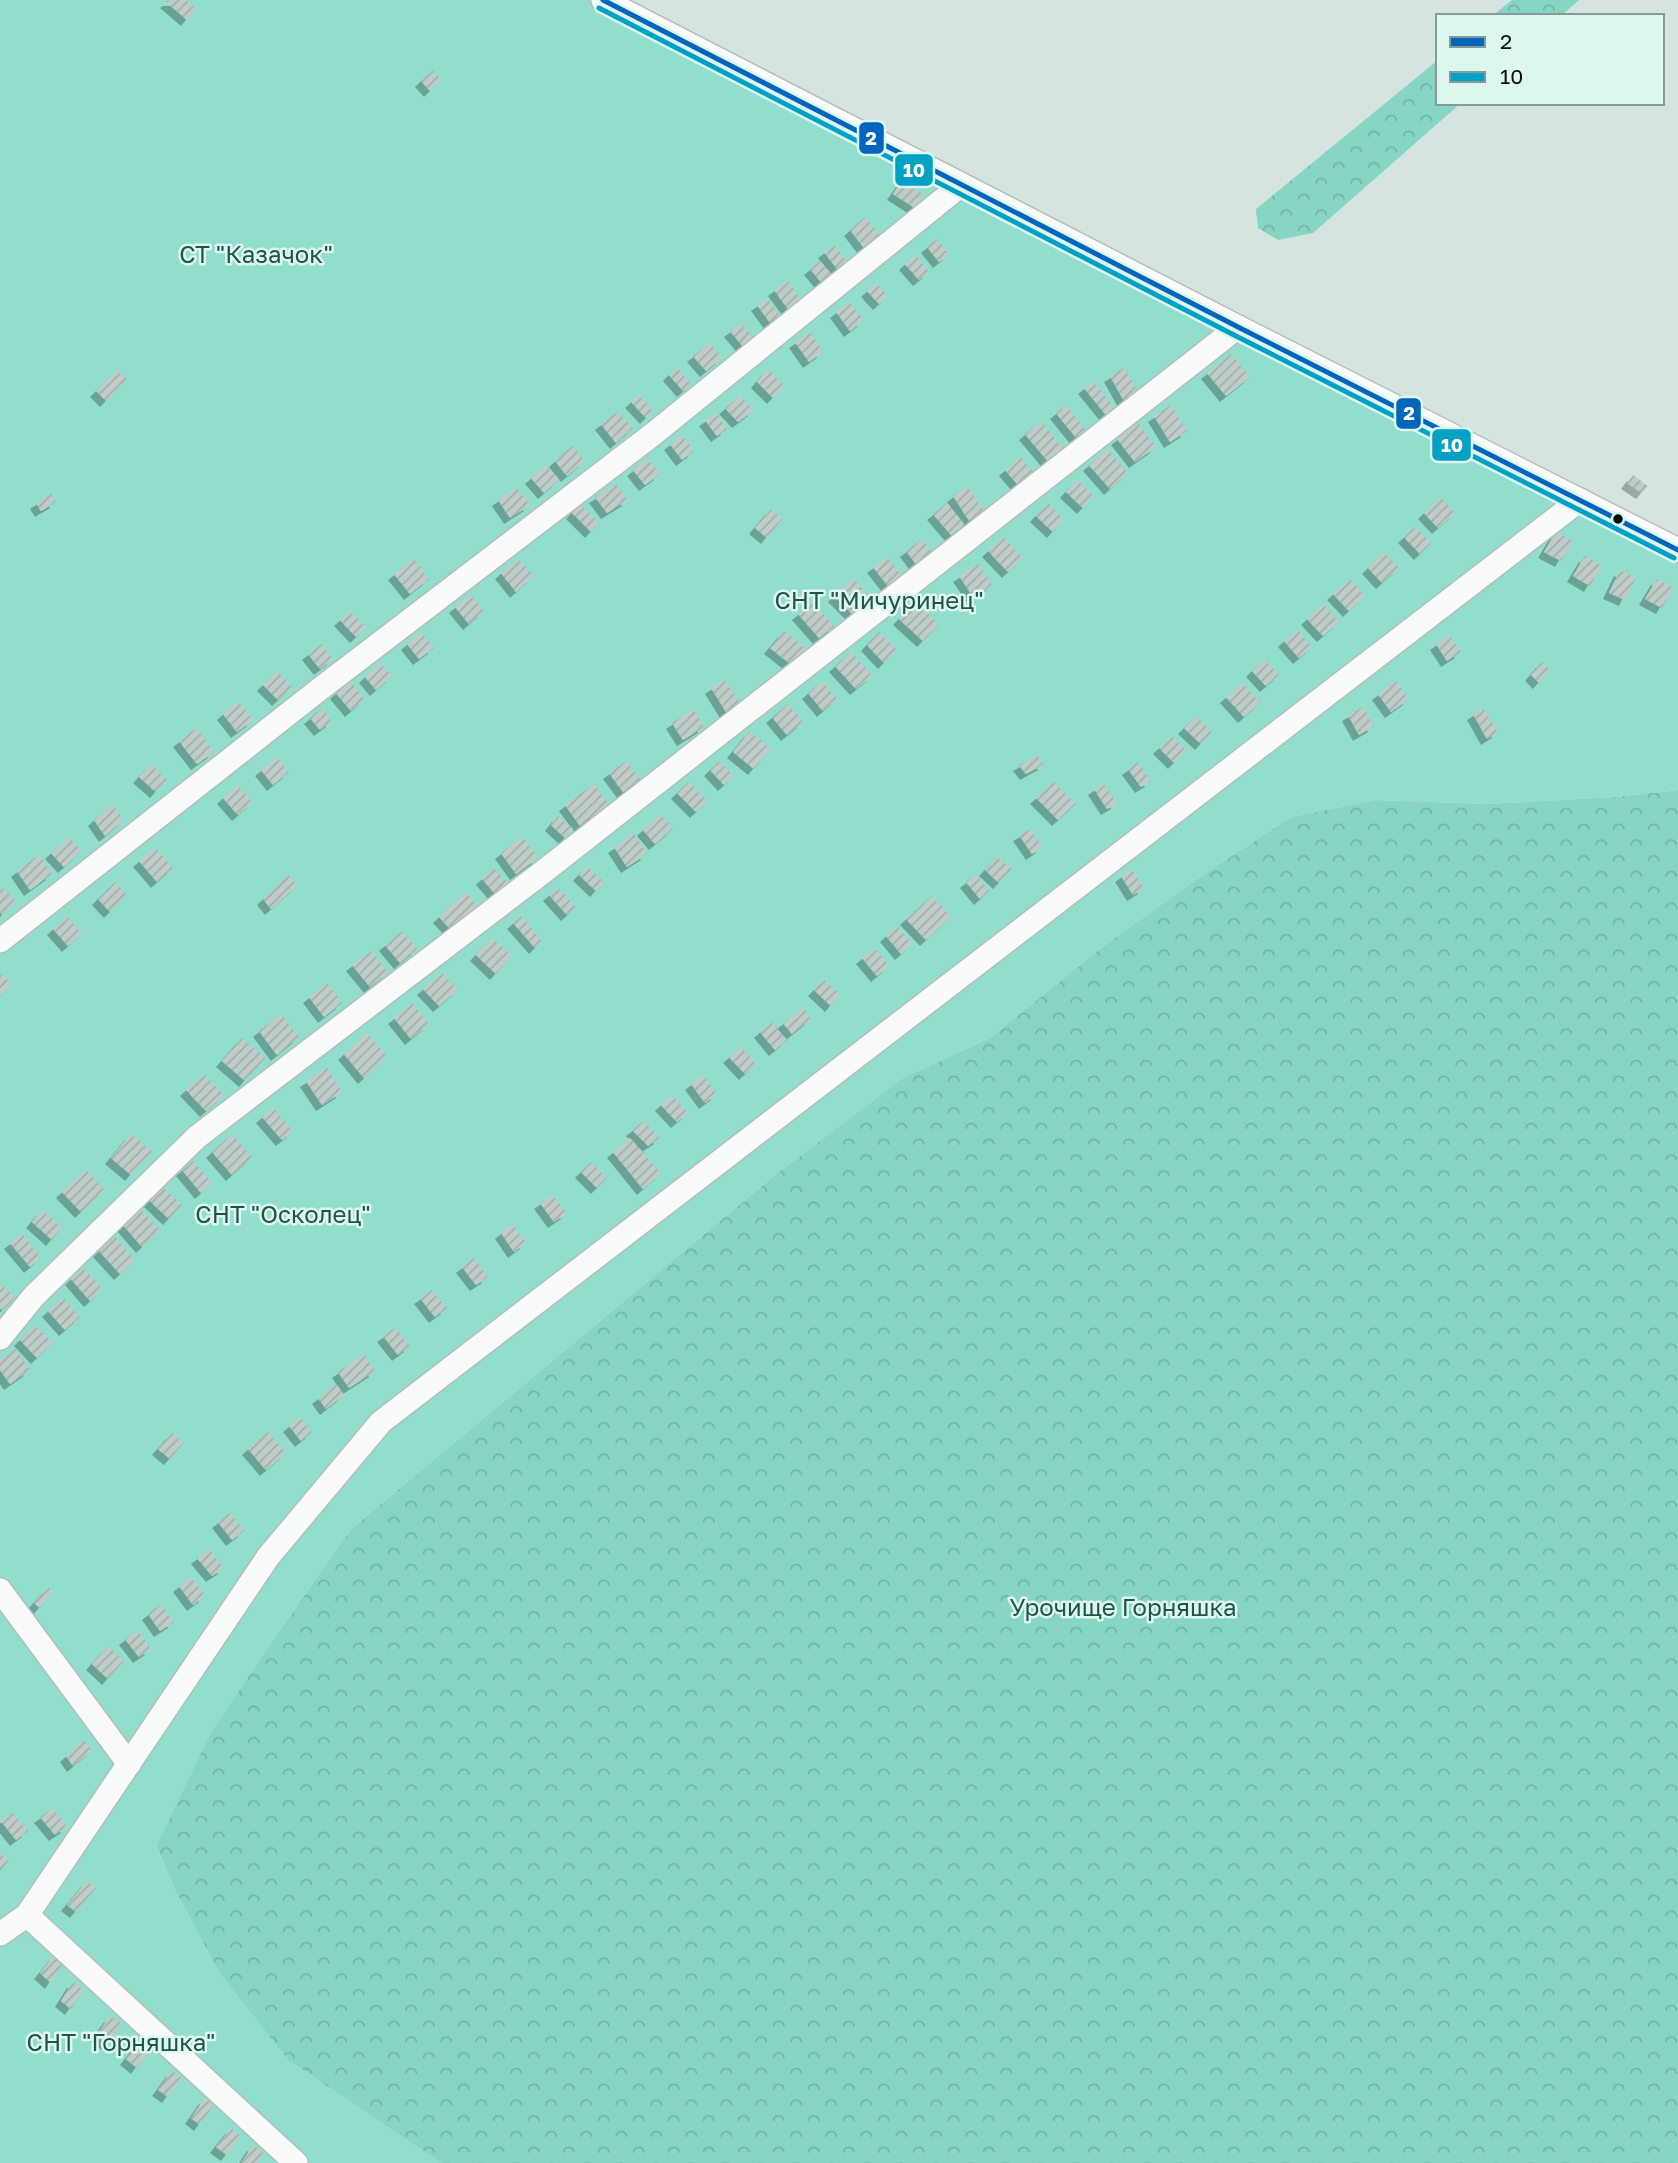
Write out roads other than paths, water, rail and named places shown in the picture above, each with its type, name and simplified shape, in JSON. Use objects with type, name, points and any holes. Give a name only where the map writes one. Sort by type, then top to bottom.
[{"type":"street","points":[[603,0],[1678,550]]},
{"type":"street","points":[[0,941],[316,692],[652,435],[961,185]]},
{"type":"street","points":[[0,1338],[34,1296],[197,1137],[554,864],[1238,327]]},
{"type":"street","points":[[0,1934],[27,1915],[268,1557],[381,1422],[1580,500]]},
{"type":"street","points":[[0,1590],[129,1764]]},
{"type":"street","points":[[27,1915],[296,2163]]},
{"type":"park label","name":"СТ \"Казачок\"","points":[[256,255]]},
{"type":"park label","name":"СНТ \"Мичуринец\"","points":[[879,601]]},
{"type":"park label","name":"СНТ \"Осколец\"","points":[[283,1215]]},
{"type":"park label","name":"Урочище Горняшка","points":[[1123,1608]]},
{"type":"park label","name":"СНТ \"Горняшка\"","points":[[121,2043]]}]
